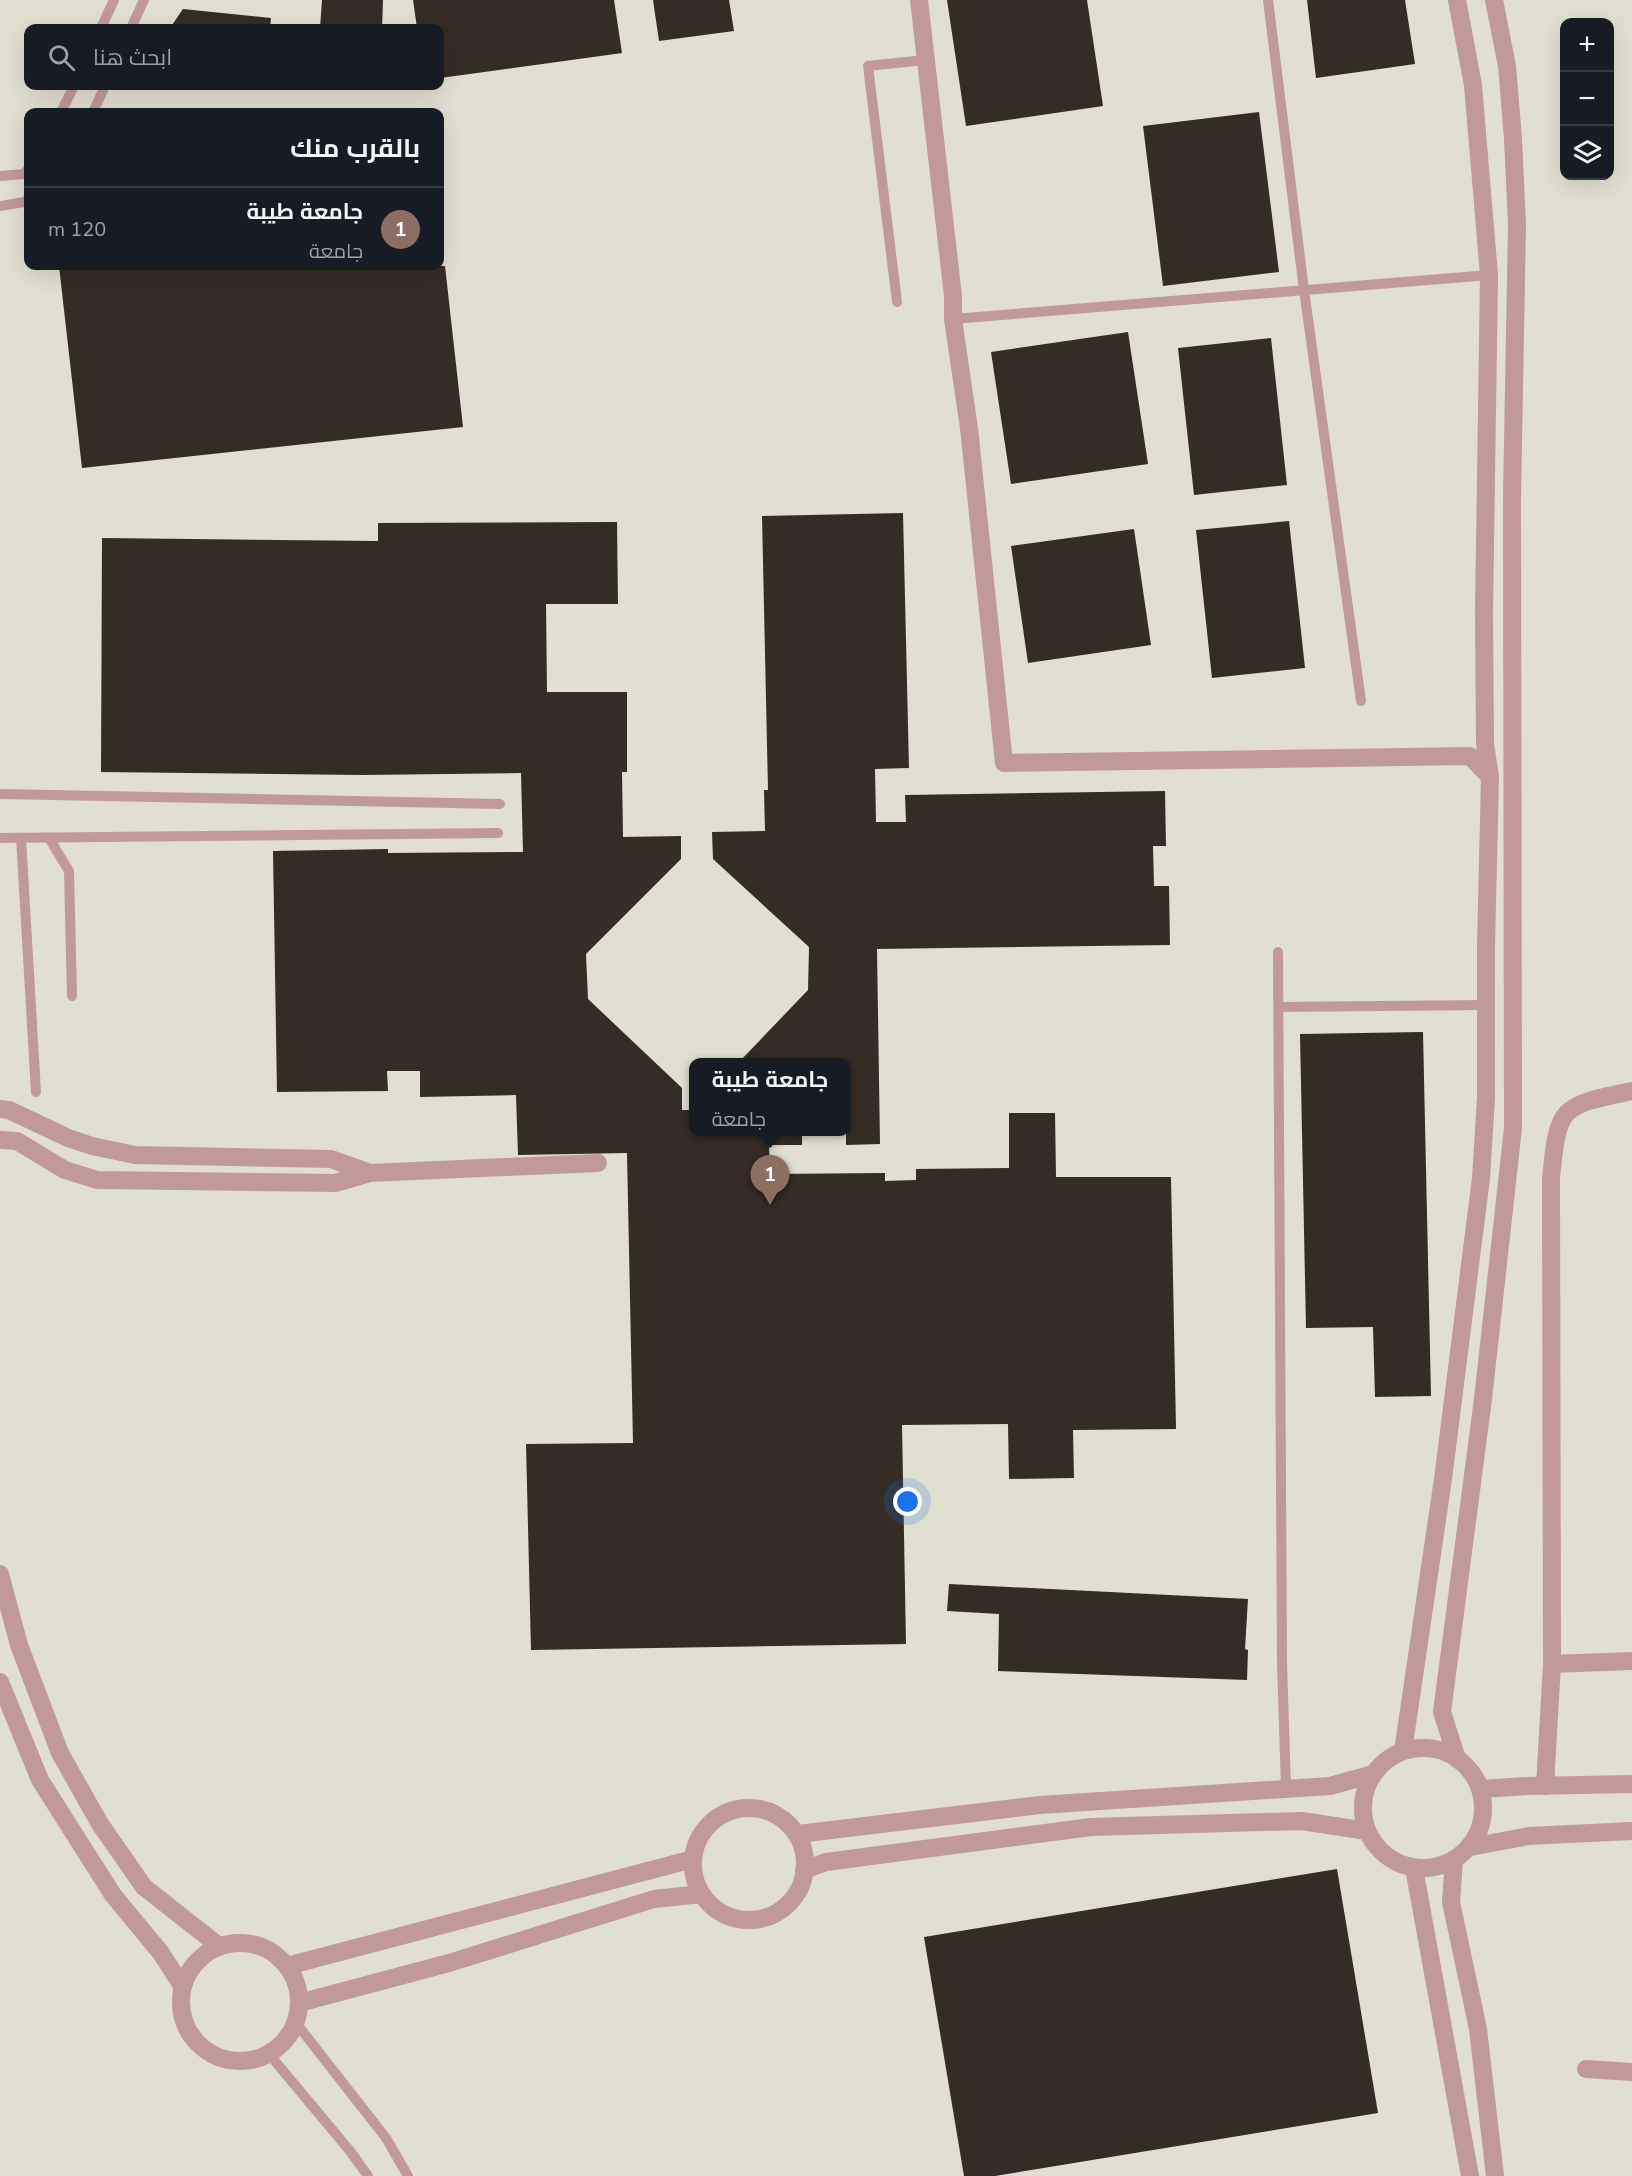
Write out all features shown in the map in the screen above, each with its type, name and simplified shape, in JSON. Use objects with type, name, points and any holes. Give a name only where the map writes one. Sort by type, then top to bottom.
[{"type":"street","points":[[919,0],[953,296],[953,319],[969,428],[1004,763],[1470,756],[1490,777]]},
{"type":"street","points":[[1402,1751],[1443,1479],[1480,1178],[1486,1098],[1490,777],[1485,744],[1484,612],[1489,275],[1473,85],[1457,0]]},
{"type":"street","points":[[1457,1759],[1442,1712],[1483,1399],[1513,1128],[1512,498],[1516,224],[1513,139],[1507,66],[1494,0]]},
{"type":"street","points":[[1545,1786],[1552,1664],[1551,1179],[1555,1137],[1562,1117],[1570,1109],[1583,1102],[1632,1091]]},
{"type":"street","points":[[0,1109],[9,1110],[68,1138],[92,1146],[135,1155],[331,1159],[370,1173]]},
{"type":"street","points":[[0,1140],[17,1141],[65,1170],[97,1180],[336,1183],[370,1173],[598,1164]]},
{"type":"street","points":[[1433,1550],[1463,1554]]},
{"type":"street","points":[[0,1574],[19,1645],[60,1753],[100,1824],[144,1887],[219,1946]]},
{"type":"street","points":[[1552,1664],[1632,1661]]},
{"type":"street","points":[[0,1682],[40,1780],[113,1895],[161,1953],[182,1986]]},
{"type":"street","points":[[1421,1748],[1440,1751],[1457,1759],[1471,1772],[1480,1790],[1483,1808],[1480,1829],[1470,1847],[1454,1860],[1435,1868],[1414,1868],[1394,1862],[1378,1849],[1367,1831],[1362,1811],[1365,1792],[1372,1774],[1386,1760],[1402,1751],[1421,1748]]},
{"type":"street","points":[[798,1834],[1040,1805],[1286,1787],[1330,1786],[1372,1774]]},
{"type":"street","points":[[1480,1790],[1632,1784]]},
{"type":"street","points":[[754,1808],[771,1812],[786,1821],[798,1834],[804,1851],[804,1870],[800,1890],[789,1904],[771,1916],[752,1920],[733,1917],[716,1909],[702,1894],[695,1876],[693,1859],[698,1841],[707,1826],[720,1815],[737,1809],[754,1808]]},
{"type":"street","points":[[804,1870],[826,1863],[1091,1827],[1302,1821],[1367,1831]]},
{"type":"street","points":[[1470,1847],[1529,1836],[1632,1831]]},
{"type":"street","points":[[287,1966],[693,1859]]},
{"type":"street","points":[[1454,1860],[1450,1902],[1478,2028],[1495,2176]]},
{"type":"street","points":[[1414,1868],[1470,2176]]},
{"type":"street","points":[[299,2003],[449,1963],[654,1899],[702,1894]]},
{"type":"street","points":[[238,1942],[256,1945],[274,1953],[287,1966],[296,1983],[299,2003],[296,2023],[285,2041],[269,2054],[250,2061],[229,2061],[210,2053],[194,2040],[184,2024],[180,2005],[182,1986],[190,1969],[203,1955],[219,1946],[238,1942]]},
{"type":"street","points":[[1586,2068],[1632,2072]]},
{"type":"lane","points":[[103,24],[114,0]]},
{"type":"lane","points":[[133,24],[144,0]]},
{"type":"lane","points":[[1268,0],[1304,290],[1360,701]]},
{"type":"lane","points":[[897,303],[868,66],[925,60]]},
{"type":"lane","points":[[64,108],[72,90]]},
{"type":"lane","points":[[95,108],[103,90]]},
{"type":"lane","points":[[0,176],[24,174]]},
{"type":"lane","points":[[0,206],[24,202]]},
{"type":"lane","points":[[953,319],[1489,275]]},
{"type":"lane","points":[[0,794],[500,804]]},
{"type":"lane","points":[[0,838],[498,833]]},
{"type":"lane","points":[[21,838],[36,1092]]},
{"type":"lane","points":[[49,838],[69,871],[72,996]]},
{"type":"lane","points":[[1278,952],[1282,1651],[1286,1787]]},
{"type":"lane","points":[[1279,1006],[1486,1005]]},
{"type":"lane","points":[[296,2023],[386,2138],[408,2176]]},
{"type":"lane","points":[[269,2054],[368,2176]]},
{"type":"building","points":[[322,0],[383,0],[382,24],[320,24]]},
{"type":"building","points":[[413,0],[614,0],[622,53],[444,77],[444,24],[416,24]]},
{"type":"building","points":[[653,0],[729,0],[734,31],[659,41]]},
{"type":"building","points":[[947,0],[1087,0],[1103,106],[966,126]]},
{"type":"building","points":[[1307,0],[1405,0],[1415,64],[1316,78]]},
{"type":"building","points":[[183,9],[271,18],[270,24],[173,24]]},
{"type":"building","points":[[1259,112],[1279,272],[1163,286],[1143,126]]},
{"type":"building","points":[[445,266],[463,427],[82,468],[59,270],[444,270]]},
{"type":"building","points":[[1128,332],[1148,464],[1011,484],[991,352]]},
{"type":"building","points":[[1271,338],[1287,485],[1194,495],[1178,348]]},
{"type":"building","points":[[903,513],[909,768],[875,769],[876,822],[906,822],[905,795],[1165,791],[1166,846],[1153,846],[1154,886],[1169,886],[1170,945],[877,949],[880,1144],[846,1145],[846,1136],[851,1136],[851,1058],[743,1058],[808,990],[809,947],[713,859],[712,832],[765,831],[764,790],[768,790],[762,516]]},
{"type":"building","points":[[1289,521],[1305,668],[1212,678],[1196,530]]},
{"type":"building","points":[[617,522],[618,604],[546,604],[547,692],[627,692],[627,772],[622,772],[623,837],[681,836],[681,859],[586,954],[588,999],[682,1088],[682,1110],[689,1110],[689,1136],[802,1136],[802,1145],[769,1145],[770,1174],[885,1173],[885,1181],[916,1180],[916,1169],[1009,1168],[1009,1113],[1055,1113],[1056,1177],[1171,1177],[1176,1429],[1073,1430],[1074,1478],[1009,1479],[1008,1424],[902,1425],[906,1644],[531,1650],[526,1444],[633,1443],[627,1153],[518,1155],[516,1095],[420,1097],[420,1071],[387,1071],[388,1091],[277,1092],[273,851],[388,849],[388,853],[523,852],[521,773],[362,775],[101,772],[102,538],[378,541],[378,523]]},
{"type":"building","points":[[1134,529],[1151,645],[1028,663],[1011,546]]},
{"type":"building","points":[[1423,1032],[1431,1396],[1375,1397],[1373,1327],[1306,1328],[1300,1034]]},
{"type":"building","points":[[949,1584],[1248,1599],[1245,1649],[1248,1650],[1247,1680],[998,1671],[999,1614],[947,1611]]},
{"type":"building","points":[[1337,1869],[1378,2113],[995,2176],[964,2176],[924,1937]]},
{"type":"place","name":"جامعة طيبة","points":[[770,1205]]}]
